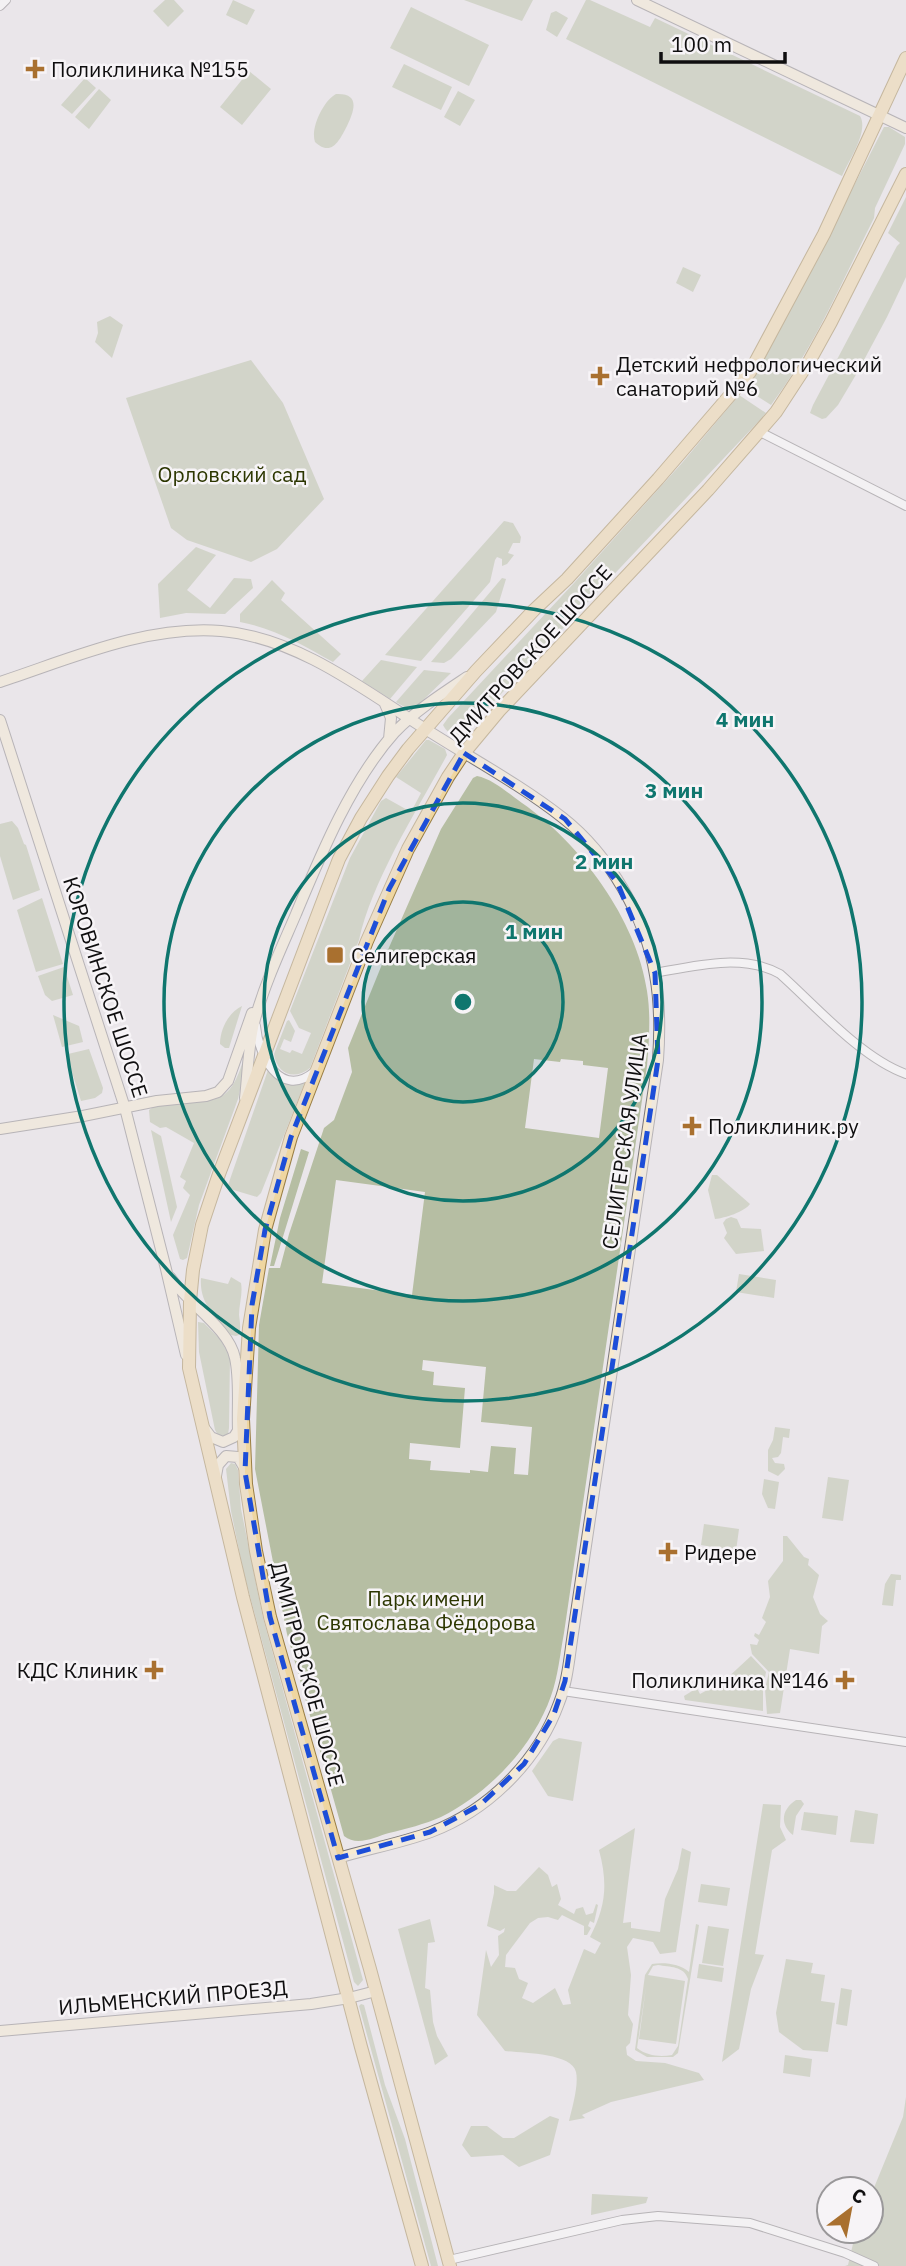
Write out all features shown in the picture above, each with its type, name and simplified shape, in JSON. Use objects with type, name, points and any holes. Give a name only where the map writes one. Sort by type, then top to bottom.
[{"type":"main road","name":"ДМИТРОВСКОЕ ШОССЕ","points":[[422,2266],[243,1597],[189,1368],[190,1301],[202,1226],[219,1174],[340,859],[361,818],[388,776],[476,671],[534,610],[568,579],[750,372],[801,278],[906,58]]},
{"type":"main road","name":"ДМИТРОВСКОЕ ШОССЕ","points":[[449,2263],[376,1991],[270,1617],[256,1551],[241,1425],[249,1328],[265,1230],[291,1137],[388,889],[464,753],[499,711],[708,490],[760,432],[786,398],[810,360],[906,174]]},
{"type":"street","points":[[0,6],[6,0]]},
{"type":"street","points":[[637,0],[906,128]]},
{"type":"street","points":[[760,432],[906,506]]},
{"type":"street","name":"СЕЛИГЕРСКАЯ УЛИЦА","points":[[0,682],[139,639],[179,632],[216,631],[260,639],[296,652],[383,702],[565,820],[596,852],[629,901],[646,941],[655,972],[659,1027],[658,1060],[563,1691],[549,1726],[534,1751],[489,1799],[430,1832],[338,1858]]},
{"type":"street","points":[[0,1129],[157,1101],[206,1096],[224,1088],[233,1070],[246,1026],[347,803],[388,741],[410,719],[476,671]]},
{"type":"street","points":[[383,702],[388,707],[391,718],[388,741]]},
{"type":"street","name":"КОРОВИНСКОЕ ШОССЕ","points":[[0,720],[125,1108],[189,1368]]},
{"type":"street","points":[[655,972],[730,963],[767,968],[780,974],[858,1045],[883,1063],[906,1074]]},
{"type":"street","points":[[242,1115],[255,1019],[266,985]]},
{"type":"street","points":[[255,1019],[258,1044],[264,1058],[277,1074],[293,1080],[310,1076],[321,1063]]},
{"type":"street","name":"КОРОВИНСКОЕ ШОССЕ","points":[[166,1269],[190,1301]]},
{"type":"street","name":"ДМИТРОВСКОЕ ШОССЕ","points":[[190,1301],[232,1348],[241,1425]]},
{"type":"street","points":[[204,1427],[208,1435],[219,1442],[229,1440],[241,1425]]},
{"type":"street","points":[[216,1482],[216,1468],[226,1456],[237,1457],[245,1472]]},
{"type":"street","points":[[563,1691],[906,1742]]},
{"type":"street","points":[[349,1998],[376,1991]]},
{"type":"street","name":"ИЛЬМЕНСКИЙ ПРОЕЗД","points":[[0,2031],[311,2004],[349,1998]]},
{"type":"street","points":[[449,2263],[622,2220],[658,2216],[750,2223],[845,2253],[874,2266]]},
{"type":"highlighted area","points":[[464,753],[565,819],[617,882],[655,973],[658,1060],[565,1681],[554,1714],[524,1764],[480,1805],[430,1832],[338,1858],[270,1617],[245,1472],[252,1305],[265,1230],[291,1137],[389,889]]},
{"type":"green space","points":[[165,0],[174,0],[184,11],[168,27],[153,11]]},
{"type":"green space","points":[[233,0],[255,10],[247,25],[226,15]]},
{"type":"green space","points":[[464,0],[533,0],[522,21]]},
{"type":"green space","points":[[586,0],[650,27],[655,18],[860,116],[860,137],[842,176],[566,39]]},
{"type":"green space","points":[[411,7],[489,45],[469,86],[390,48]]},
{"type":"green space","points":[[556,11],[568,18],[557,37],[546,30],[551,13]]},
{"type":"green space","points":[[404,64],[452,87],[441,110],[392,87]]},
{"type":"green space","points":[[249,71],[271,89],[242,125],[220,107]]},
{"type":"green space","points":[[85,78],[96,88],[72,114],[61,105]]},
{"type":"green space","points":[[99,89],[111,100],[89,129],[75,117]]},
{"type":"green space","points":[[458,91],[475,100],[460,126],[444,117]]},
{"type":"green space","points":[[336,94],[349,96],[354,104],[352,115],[335,145],[326,148],[315,142],[314,129],[323,108]]},
{"type":"green space","points":[[884,127],[889,127],[905,137],[905,144],[875,208],[874,218],[827,314],[801,361],[771,405],[744,388],[783,324]]},
{"type":"green space","points":[[906,197],[906,277],[857,373],[838,405],[822,419],[810,413],[813,405],[900,243],[888,233]]},
{"type":"green space","points":[[683,267],[701,275],[693,292],[676,283]]},
{"type":"green space","points":[[110,316],[123,325],[112,358],[95,342],[97,322]]},
{"type":"green space","name":"Орловский сад","points":[[251,360],[283,403],[324,499],[277,549],[251,562],[187,540],[171,528],[126,398]]},
{"type":"green space","points":[[739,395],[766,413],[466,731],[453,735],[448,731],[443,725],[448,718],[574,583]]},
{"type":"green space","points":[[504,521],[513,523],[521,537],[520,543],[513,543],[508,553],[514,555],[502,566],[502,559],[497,557],[490,582],[421,661],[385,655]]},
{"type":"green space","points":[[196,547],[216,555],[187,590],[210,608],[234,578],[251,579],[253,588],[225,614],[186,613],[160,618],[158,584]]},
{"type":"green space","points":[[502,578],[506,579],[496,612],[451,659],[444,663],[431,662]]},
{"type":"green space","points":[[272,580],[285,593],[281,600],[341,654],[333,662],[276,633],[240,622],[240,614]]},
{"type":"green space","points":[[381,660],[417,667],[390,699],[362,681]]},
{"type":"green space","points":[[424,670],[451,673],[416,707],[408,709],[396,702]]},
{"type":"green space","points":[[426,740],[445,749],[447,755],[397,845],[374,893],[310,1068],[292,1075],[282,1071],[274,1054],[287,1021],[289,1020],[295,1031],[291,1042],[284,1039],[280,1049],[302,1054],[311,1033],[299,1028],[290,1011],[350,858],[381,801],[386,798],[411,812],[421,793],[396,777]]},
{"type":"green space","name":"Парк имени Святослава Фёдорова","points":[[477,776],[495,783],[565,839],[602,885],[618,911],[641,964],[647,991],[647,1066],[564,1633],[551,1696],[533,1733],[521,1750],[492,1782],[476,1795],[435,1820],[372,1839],[355,1841],[344,1836],[287,1634],[255,1469],[259,1325],[269,1268],[280,1268],[324,1128],[334,1120],[352,1072],[348,1048],[441,829],[473,778]],"holes":[[[534,1059],[560,1062],[561,1059],[583,1061],[583,1065],[608,1068],[599,1138],[525,1128]],[[336,1180],[425,1192],[412,1295],[322,1283]],[[423,1360],[486,1367],[481,1422],[532,1427],[528,1475],[514,1474],[516,1448],[491,1446],[488,1472],[430,1470],[431,1461],[409,1459],[410,1443],[460,1448],[465,1388],[433,1385],[434,1372],[422,1370]]]},
{"type":"green space","points":[[12,821],[26,845],[40,890],[13,900],[0,856],[0,824]]},
{"type":"green space","points":[[42,898],[63,964],[36,972],[17,910]]},
{"type":"green space","points":[[64,967],[73,995],[52,1001],[45,995],[38,976]]},
{"type":"green space","points":[[242,1006],[229,1048],[225,1048],[220,1044],[224,1027],[233,1012]]},
{"type":"green space","points":[[53,1015],[79,1026],[83,1042],[62,1047]]},
{"type":"green space","points":[[89,1049],[103,1088],[102,1093],[95,1098],[81,1101],[67,1056]]},
{"type":"green space","points":[[243,1061],[238,1099],[199,1205],[187,1258],[183,1260],[180,1259],[173,1235],[190,1195],[183,1188],[186,1181],[180,1177],[194,1143],[166,1127],[160,1128],[150,1122],[149,1110],[161,1105],[219,1097],[232,1086]]},
{"type":"green space","points":[[268,1070],[284,1082],[305,1082],[261,1193],[257,1197],[227,1188]]},
{"type":"green space","points":[[151,1130],[161,1136],[177,1207],[171,1222]]},
{"type":"green space","points":[[301,1149],[309,1152],[274,1266],[270,1266],[280,1218]]},
{"type":"green space","points":[[712,1175],[717,1175],[750,1204],[734,1214],[715,1219],[708,1190]]},
{"type":"green space","points":[[731,1217],[737,1219],[741,1228],[761,1229],[764,1251],[736,1254],[724,1238],[727,1233],[723,1223]]},
{"type":"green space","points":[[739,1274],[776,1280],[774,1298],[736,1292]]},
{"type":"green space","points":[[231,1277],[241,1283],[240,1330],[236,1336],[231,1335],[209,1309],[201,1287],[201,1278],[228,1284]]},
{"type":"green space","points":[[198,1322],[204,1323],[220,1339],[230,1357],[229,1428],[228,1434],[223,1436],[218,1435],[215,1430],[199,1352]]},
{"type":"green space","points":[[775,1427],[790,1429],[789,1438],[783,1437],[781,1453],[772,1458],[775,1463],[784,1464],[785,1469],[778,1476],[768,1471],[768,1450]]},
{"type":"green space","points":[[231,1463],[235,1464],[238,1470],[241,1509],[263,1618],[363,1980],[358,1986],[354,1982],[244,1574],[231,1511],[226,1469]]},
{"type":"green space","points":[[828,1477],[849,1480],[843,1521],[822,1518]]},
{"type":"green space","points":[[764,1479],[779,1482],[775,1509],[768,1508],[762,1494]]},
{"type":"green space","points":[[704,1524],[739,1529],[736,1551],[701,1545]]},
{"type":"green space","points":[[783,1536],[787,1536],[804,1557],[809,1559],[808,1565],[819,1575],[813,1597],[820,1614],[828,1621],[822,1626],[819,1654],[790,1649],[780,1713],[767,1714],[765,1689],[769,1672],[752,1654],[750,1644],[757,1645],[759,1640],[754,1636],[755,1633],[759,1635],[766,1622],[762,1618],[770,1597],[768,1581],[783,1561]]},
{"type":"green space","points":[[891,1574],[901,1575],[901,1580],[896,1580],[893,1606],[882,1605],[885,1584]]},
{"type":"green space","points":[[751,1656],[766,1672],[763,1711],[685,1700],[684,1696],[697,1688],[700,1694],[724,1681]]},
{"type":"green space","points":[[559,1738],[582,1742],[573,1801],[548,1796],[532,1771],[553,1741]]},
{"type":"green space","points":[[796,1800],[801,1800],[804,1804],[796,1816],[793,1835],[786,1826],[784,1817]]},
{"type":"green space","points":[[763,1804],[781,1805],[780,1827],[786,1840],[772,1850],[755,1954],[764,1955],[751,1989],[739,2049],[722,2062]]},
{"type":"green space","points":[[855,1810],[878,1814],[874,1844],[850,1842]]},
{"type":"green space","points":[[804,1812],[838,1816],[836,1835],[801,1830]]},
{"type":"green space","points":[[635,1828],[623,1923],[631,1922],[631,1928],[660,1932],[665,1899],[678,1869],[682,1848],[691,1852],[676,1952],[660,1954],[653,1942],[633,1938],[627,1947],[631,1975],[628,2015],[633,2024],[630,2043],[626,2047],[627,2055],[636,2061],[665,2063],[699,2073],[704,2080],[611,2102],[582,2115],[585,2118],[569,2121],[577,2083],[576,2072],[572,2066],[566,2061],[545,2055],[505,2051],[477,2015],[486,1950],[491,1967],[499,1955],[498,1936],[505,1928],[500,1931],[487,1926],[494,1885],[507,1891],[516,1891],[539,1867],[548,1875],[552,1887],[557,1884],[561,1899],[558,1905],[574,1914],[576,1909],[583,1907],[586,1915],[593,1913],[596,1904],[598,1905],[594,1923],[590,1921],[588,1926],[591,1928],[587,1935],[584,1935],[584,1926],[562,1915],[558,1920],[538,1918],[530,1923],[506,1955],[505,1967],[515,1968],[519,1979],[528,1983],[522,1998],[533,2003],[555,1988],[563,2005],[571,2004],[568,1990],[584,1949],[595,1954],[601,1943],[590,1937],[604,1895],[604,1874],[599,1850]]},
{"type":"green space","points":[[701,1884],[730,1888],[727,1906],[698,1902]]},
{"type":"green space","points":[[430,1919],[435,1942],[428,1943],[425,1988],[430,1990],[433,2022],[448,2056],[435,2065],[398,1929]]},
{"type":"green space","points":[[696,1924],[699,1925],[678,2053],[673,2057],[647,2057],[635,2050],[645,1975],[652,1964],[672,1964],[689,1972]],"holes":[[[653,1966],[680,1969],[688,1979],[678,2046],[672,2055],[663,2056],[649,2054],[637,2048],[646,1987],[639,2039],[676,2044],[685,1981],[648,1975]]]},
{"type":"green space","points":[[708,1926],[729,1929],[723,1966],[702,1963]]},
{"type":"green space","points":[[786,1959],[813,1963],[811,1973],[825,1975],[821,2001],[835,2003],[828,2052],[803,2050],[779,2032],[776,2013]]},
{"type":"green space","points":[[699,1964],[724,1968],[722,1982],[697,1978]]},
{"type":"green space","points":[[841,1988],[852,1990],[847,2026],[836,2024]]},
{"type":"green space","points":[[364,2005],[385,2085],[405,2139],[438,2266],[431,2266],[359,2006]]},
{"type":"green space","points":[[785,2055],[812,2059],[810,2077],[783,2073]]},
{"type":"green space","points":[[906,2097],[906,2266],[845,2266],[848,2265],[853,2245],[885,2245],[885,2175],[879,2175],[903,2117]]},
{"type":"green space","points":[[550,2116],[559,2119],[550,2155],[519,2167],[503,2155],[471,2157],[462,2145],[471,2126],[487,2126],[503,2138],[514,2138]]},
{"type":"green space","points":[[592,2194],[648,2197],[646,2203],[591,2215]]},
{"type":"place","name":"Поликлиника №155","points":[[35,69]]},
{"type":"place","name":"Детский нефрологический санаторий №6","points":[[600,376]]},
{"type":"place","name":"Селигерская","points":[[335,955]]},
{"type":"place","name":"Поликлиник.ру","points":[[692,1126]]},
{"type":"place","name":"Ридере","points":[[668,1552]]},
{"type":"place","name":"КДС Клиник","points":[[154,1670]]},
{"type":"place","name":"Поликлиника №146","points":[[845,1680]]}]
